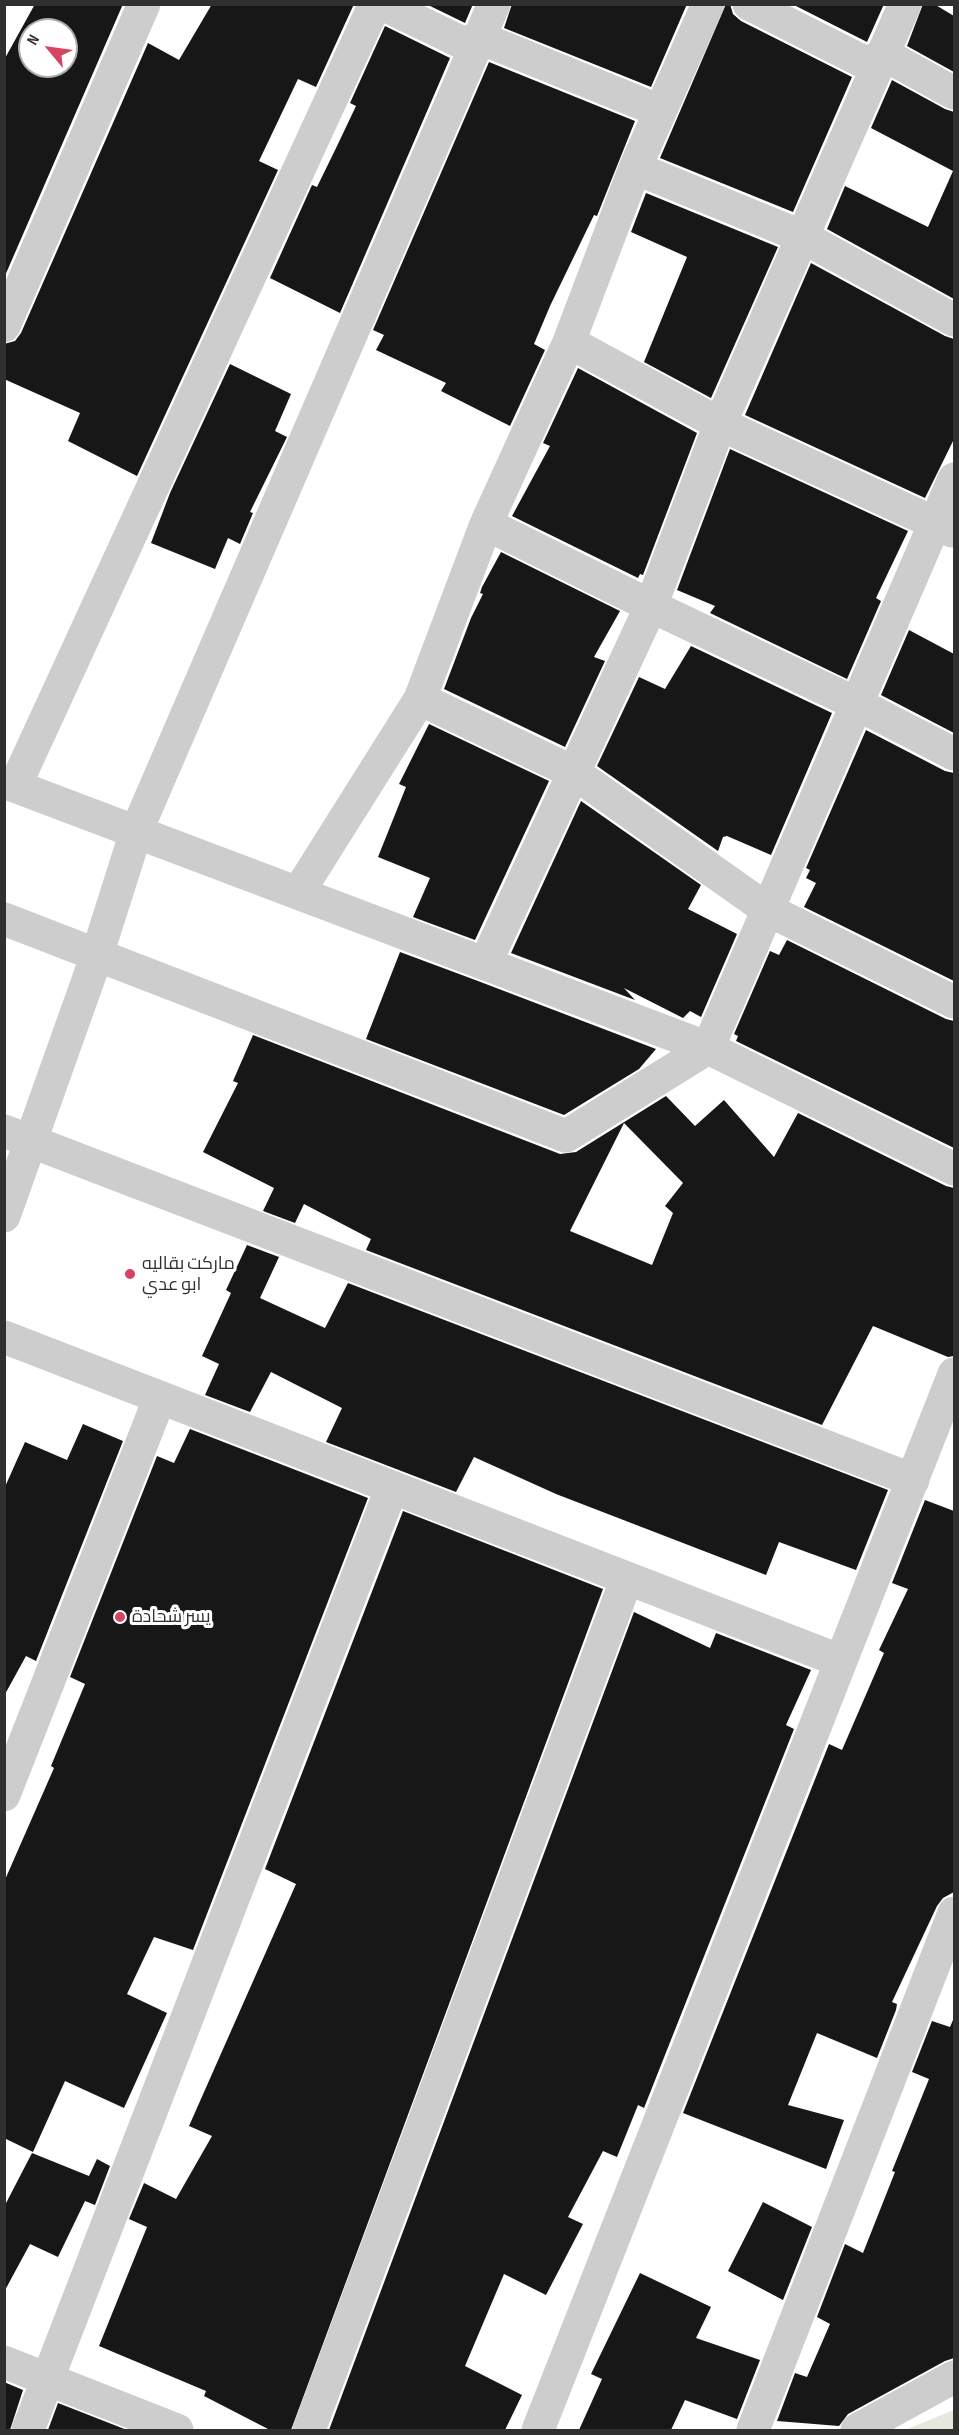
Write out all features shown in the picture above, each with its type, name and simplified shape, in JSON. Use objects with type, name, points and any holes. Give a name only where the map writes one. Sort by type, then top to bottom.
[{"type":"street","points":[[4,326],[144,4]]},
{"type":"street","points":[[375,4],[10,784],[708,1048],[954,1169]]},
{"type":"street","points":[[382,4],[463,43],[480,38],[660,111]]},
{"type":"street","points":[[4,1216],[17,1135],[97,955],[136,832],[494,4]]},
{"type":"street","points":[[298,894],[420,699],[486,524],[569,342],[635,168],[708,4]]},
{"type":"street","points":[[749,4],[866,63],[885,55]]},
{"type":"street","points":[[485,964],[651,606],[720,424],[801,237],[885,55],[905,4]]},
{"type":"street","points":[[885,55],[954,93]]},
{"type":"street","points":[[635,168],[801,237],[954,320]]},
{"type":"street","points":[[569,342],[720,424],[944,527]]},
{"type":"street","points":[[4,919],[566,1136],[708,1048],[855,703],[944,527],[954,479]]},
{"type":"street","points":[[486,524],[855,703],[954,754]]},
{"type":"street","points":[[420,699],[573,772],[768,910],[954,1002]]},
{"type":"street","points":[[17,1135],[913,1480]]},
{"type":"street","points":[[4,1337],[841,1661]]},
{"type":"street","points":[[538,2430],[954,1374]]},
{"type":"street","points":[[4,1795],[160,1397]]},
{"type":"street","points":[[28,2430],[392,1487]]},
{"type":"street","points":[[309,2430],[627,1578]]},
{"type":"street","points":[[753,2430],[954,1913]]},
{"type":"street","points":[[4,2362],[177,2430]]},
{"type":"street","points":[[856,2430],[954,2377]]},
{"type":"shaded area","points":[[954,2410],[954,2430],[905,2430]]},
{"type":"building","points":[[35,4],[123,4],[4,278],[4,60],[18,35],[18,78],[78,78],[78,18],[27,18]]},
{"type":"building","points":[[212,4],[354,4],[316,87],[298,79],[259,161],[278,170],[137,476],[68,441],[80,413],[4,379],[4,344],[15,341],[21,333],[148,43],[179,60]]},
{"type":"building","points":[[426,4],[473,4],[465,23]]},
{"type":"building","points":[[512,4],[687,4],[651,87],[504,28]]},
{"type":"building","points":[[726,4],[730,4],[733,14],[741,21],[852,77],[793,212],[660,158]]},
{"type":"building","points":[[792,4],[884,4],[867,42]]},
{"type":"building","points":[[923,4],[934,4],[954,16],[954,72],[907,46]]},
{"type":"building","points":[[385,26],[450,58],[340,313],[270,278],[312,185],[317,187],[356,106],[350,103]]},
{"type":"building","points":[[489,62],[635,121],[597,216],[594,215],[534,344],[545,350],[510,426],[441,391],[446,383],[376,350],[384,335],[373,330]]},
{"type":"building","points":[[892,80],[954,112],[954,299],[827,229],[845,186],[928,227],[953,171],[871,128]]},
{"type":"building","points":[[646,193],[778,247],[711,398],[644,362],[687,257],[631,232]]},
{"type":"building","points":[[811,263],[954,339],[954,439],[925,498],[745,415]]},
{"type":"building","points":[[230,364],[291,394],[275,431],[287,437],[250,512],[253,513],[240,544],[228,538],[215,569],[151,543],[170,493]]},
{"type":"building","points":[[578,368],[697,433],[643,575],[640,574],[638,578],[512,516],[550,446],[543,443]]},
{"type":"building","points":[[730,449],[908,531],[876,598],[881,601],[847,679],[710,613],[715,606],[677,590]]},
{"type":"building","points":[[501,552],[620,611],[594,657],[605,661],[565,747],[444,689],[471,618],[483,594],[480,593],[482,587]]},
{"type":"building","points":[[909,630],[954,654],[954,733],[881,695]]},
{"type":"building","points":[[691,646],[832,713],[771,855],[727,836],[723,837],[718,851],[597,766],[639,677],[665,689]]},
{"type":"building","points":[[429,724],[549,781],[475,940],[413,917],[430,878],[378,857],[406,787],[399,784]]},
{"type":"building","points":[[866,730],[945,771],[954,773],[954,981],[804,907],[816,883],[806,878],[810,870],[806,868]]},
{"type":"building","points":[[581,801],[701,885],[688,909],[737,934],[701,1017],[690,1011],[683,1018],[624,988],[635,1000],[511,953]]},
{"type":"building","points":[[787,940],[954,1021],[954,1148],[736,1041],[738,1036],[734,1034],[770,951],[779,955]]},
{"type":"building","points":[[400,952],[656,1049],[639,1069],[564,1115],[366,1039]]},
{"type":"building","points":[[253,1035],[560,1154],[576,1152],[666,1096],[695,1126],[724,1100],[774,1157],[798,1113],[954,1188],[954,1356],[948,1357],[873,1326],[822,1425],[366,1250],[371,1239],[304,1204],[295,1223],[263,1211],[274,1188],[203,1152],[238,1083],[233,1081]],"holes":[[[624,1123],[683,1183],[665,1206],[673,1213],[652,1265],[570,1231]]]},
{"type":"building","points":[[247,1245],[279,1257],[260,1298],[325,1328],[348,1283],[888,1490],[856,1570],[779,1542],[766,1575],[556,1494],[474,1457],[456,1492],[326,1442],[342,1408],[271,1372],[250,1412],[205,1395],[219,1364],[202,1356],[231,1293],[226,1290]]},
{"type":"building","points":[[83,1424],[123,1441],[36,1661],[26,1656],[4,1696],[4,1489],[25,1442],[67,1460]]},
{"type":"building","points":[[190,1429],[368,1498],[193,1950],[154,1937],[127,1994],[167,2013],[124,2108],[65,2081],[33,2152],[4,2138],[4,1882],[54,1768],[51,1766],[85,1684],[70,1677],[157,1456],[174,1463]]},
{"type":"building","points":[[925,1500],[954,1511],[954,1892],[943,1898],[937,1906],[892,2002],[897,2004],[896,2010],[877,2058],[817,2033],[788,2105],[844,2120],[826,2169],[683,2113],[829,1744],[842,1750],[884,1653],[879,1650],[908,1589],[892,1583]]},
{"type":"building","points":[[403,1511],[603,1589],[291,2430],[270,2430],[204,2396],[206,2391],[99,2346],[147,2227],[129,2219],[144,2183],[176,2199],[212,2136],[189,2126],[296,1884],[265,1869]]},
{"type":"building","points":[[634,1612],[710,1648],[716,1633],[811,1670],[786,1725],[794,1729],[644,2108],[638,2105],[617,2157],[603,2151],[568,2217],[583,2224],[546,2295],[504,2274],[465,2366],[522,2395],[505,2430],[329,2430]]},
{"type":"building","points":[[953,2020],[954,2358],[848,2414],[839,2426],[777,2421],[795,2373],[807,2377],[830,2324],[817,2317],[845,2244],[863,2253],[895,2172],[892,2171],[929,2079],[912,2072],[932,2021],[950,2027]]},
{"type":"building","points":[[32,2153],[89,2176],[97,2159],[110,2166],[95,2205],[85,2201],[58,2257],[30,2244],[4,2292],[4,2207]]},
{"type":"building","points":[[763,2202],[812,2227],[783,2300],[728,2271]]},
{"type":"building","points":[[640,2273],[711,2307],[696,2338],[760,2360],[737,2419],[685,2400],[671,2430],[579,2430],[602,2379],[591,2374]]},
{"type":"building","points":[[4,2382],[23,2390],[10,2430],[4,2430]]},
{"type":"building","points":[[58,2403],[127,2430],[48,2430]]},
{"type":"place","name":"ماركت بقاليه ابو عدي","points":[[130,1274]]},
{"type":"place","name":"يسر شحادة","points":[[120,1617]]}]
